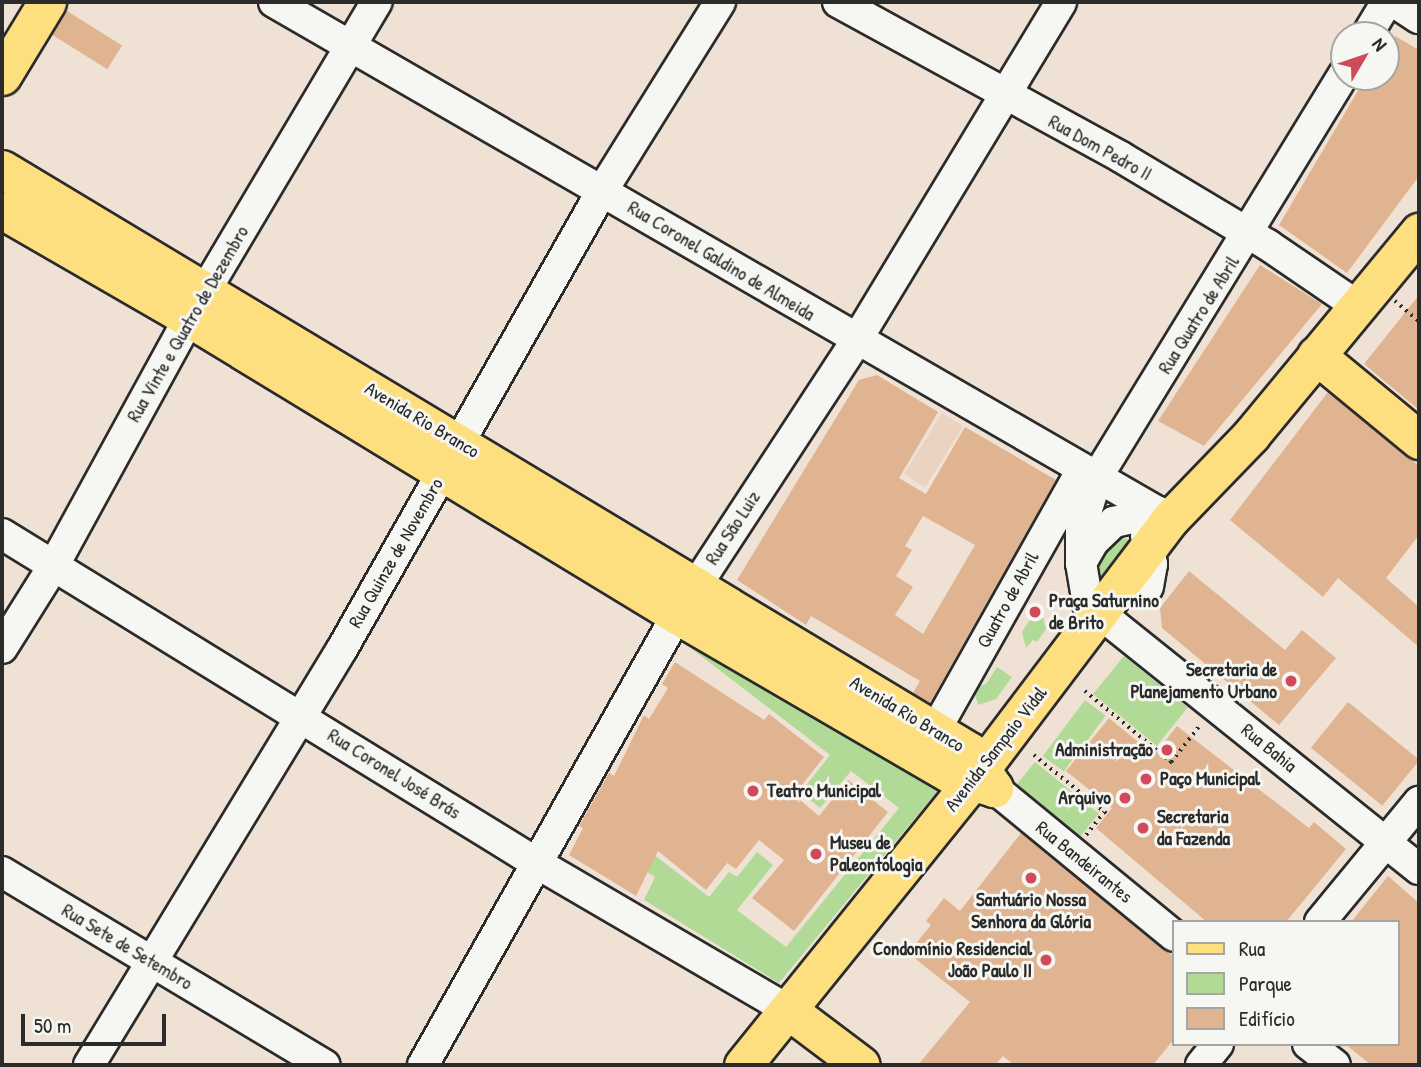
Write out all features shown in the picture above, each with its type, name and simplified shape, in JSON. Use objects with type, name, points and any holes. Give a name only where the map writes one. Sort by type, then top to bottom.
[{"type":"main road","points":[[2,76],[47,2]]},
{"type":"main road","name":"Avenida Rio Branco","points":[[2,169],[198,303],[440,475],[687,600]]},
{"type":"main road","name":"Avenida Rio Branco","points":[[2,210],[198,303],[458,442],[687,600],[982,779]]},
{"type":"main road","name":"Avenida Sampaio Vidal","points":[[1110,620],[1153,522],[1251,435],[1316,355],[1373,301],[1419,232]]},
{"type":"main road","points":[[1316,355],[1419,440]]},
{"type":"main road","name":"Avenida Sampaio Vidal","points":[[743,1065],[797,1017],[1110,620],[1148,587],[1215,499],[1251,435]]},
{"type":"main road","points":[[797,1017],[861,1065]]},
{"type":"main road","name":"Avenida Sampaio Vidal","points":[[774,1065],[797,1017]]},
{"type":"street","name":"Rua Coronel Galdino de Almeida","points":[[274,2],[351,44],[1094,481]]},
{"type":"street","name":"Rua Vinte e Quatro de Dezembro","points":[[2,648],[54,565],[198,303],[377,2]]},
{"type":"street","name":"Rua Quinze de Novembro","points":[[89,1065],[302,716],[602,191],[720,2]]},
{"type":"street","name":"Rua Dom Pedro II","points":[[838,2],[1004,96],[1121,157],[1249,234],[1373,301]]},
{"type":"street","name":"Rua São Luiz","points":[[423,1065],[534,862],[687,600],[856,341],[1061,2]]},
{"type":"street","points":[[1375,21],[1387,2]]},
{"type":"street","points":[[1394,2],[1419,18]]},
{"type":"street","name":"Rua Quatro de Abril","points":[[1110,620],[1088,604],[1081,564],[1081,529],[1094,481],[1249,234],[1334,91]]},
{"type":"street","points":[[1094,481],[1153,522]]},
{"type":"street","name":"Quatro de Abril","points":[[940,720],[1094,481]]},
{"type":"street","points":[[1081,564],[1103,531],[1153,522]]},
{"type":"street","points":[[1148,587],[1153,522]]},
{"type":"street","name":"Rua Coronel José Brás","points":[[2,534],[302,716],[534,862],[797,1017]]},
{"type":"street","name":"Rua Bahia","points":[[1110,620],[1419,869]]},
{"type":"street","name":"Rua Bandeirantes","points":[[982,779],[1172,934]]},
{"type":"street","points":[[1322,920],[1419,802]]},
{"type":"street","name":"Rua Sete de Setembro","points":[[2,872],[325,1065]]},
{"type":"street","points":[[1201,1065],[1216,1046]]},
{"type":"street","points":[[1311,1046],[1335,1065]]},
{"type":"path","points":[[1373,301],[1419,321]]},
{"type":"path","points":[[1085,691],[1169,764],[1205,719]]},
{"type":"path","points":[[1034,755],[1106,813],[1081,842]]},
{"type":"shaded area","points":[[942,413],[963,426],[925,487],[904,474]]},
{"type":"green space","points":[[1120,537],[1132,541],[1097,589],[1093,556]]},
{"type":"green space","points":[[1042,613],[1046,629],[1037,642],[1033,640],[1026,648],[1022,632],[1031,618],[1035,621]]},
{"type":"green space","points":[[687,637],[944,783],[779,983],[644,900],[655,877],[644,870],[653,854],[709,897],[729,872],[737,877],[757,852],[773,865],[737,910],[786,947],[899,808],[851,771],[820,808],[801,792],[830,755],[684,643]]},
{"type":"green space","points":[[1124,656],[1188,708],[1157,746],[1093,694]]},
{"type":"green space","points":[[997,667],[1012,677],[996,699],[978,705],[973,688],[986,684]]},
{"type":"green space","points":[[1085,700],[1106,716],[1064,772],[1043,756]]},
{"type":"green space","points":[[1035,762],[1099,814],[1080,836],[1017,785]]},
{"type":"building","points":[[67,11],[122,45],[107,69],[52,35]]},
{"type":"building","points":[[1400,39],[1419,50],[1419,176],[1347,273],[1279,225],[1358,91],[1400,91]]},
{"type":"building","points":[[1260,265],[1322,304],[1204,446],[1158,421]]},
{"type":"building","points":[[1419,295],[1419,410],[1364,364]]},
{"type":"building","points":[[877,375],[938,412],[899,478],[926,494],[965,427],[1056,480],[930,703],[913,693],[920,681],[811,616],[806,625],[737,580],[859,380]],"holes":[[[923,516],[975,545],[923,634],[895,615],[913,587],[896,576],[912,550],[905,546]]]},
{"type":"building","points":[[1328,392],[1419,466],[1419,535],[1386,578],[1419,607],[1419,647],[1338,578],[1323,597],[1230,520]]},
{"type":"building","points":[[1189,571],[1285,650],[1302,630],[1336,658],[1279,725],[1162,628],[1160,608]]},
{"type":"building","points":[[675,662],[764,720],[769,714],[824,757],[794,795],[819,816],[848,780],[888,812],[794,931],[752,898],[784,860],[759,840],[736,869],[727,863],[706,890],[658,851],[636,896],[569,855],[583,828],[579,826],[609,773],[614,776],[644,715],[649,719],[668,688],[662,684]]},
{"type":"building","points":[[1348,702],[1419,759],[1382,806],[1311,748]]},
{"type":"building","points":[[1109,718],[1154,755],[1177,726],[1309,828],[1314,822],[1346,849],[1288,920],[1205,920],[1096,828],[1112,808],[1066,771]]},
{"type":"building","points":[[1021,833],[1172,955],[1172,1041],[1153,1065],[1014,1065],[1003,1056],[995,1065],[918,1065],[970,1002],[908,953],[931,925],[926,921],[944,898],[960,911]]},
{"type":"building","points":[[1388,876],[1419,903],[1419,1065],[1371,1065],[1347,1046],[1400,1046],[1400,920],[1353,920]]},
{"type":"place","name":"Praça Saturnino de Brito","points":[[1035,612]]},
{"type":"place","name":"Secretaria de Planejamento Urbano","points":[[1291,681]]},
{"type":"place","name":"Administração","points":[[1167,750]]},
{"type":"place","name":"Paço Municipal","points":[[1146,779]]},
{"type":"place","name":"Teatro Municipal","points":[[753,791]]},
{"type":"place","name":"Arquivo","points":[[1125,798]]},
{"type":"place","name":"Secretaria da Fazenda","points":[[1143,828]]},
{"type":"place","name":"Museu de Paleontologia","points":[[816,854]]},
{"type":"place","name":"Santuário Nossa Senhora da Glória","points":[[1031,878]]},
{"type":"place","name":"Condomínio Residencial João Paulo II","points":[[1046,960]]}]
